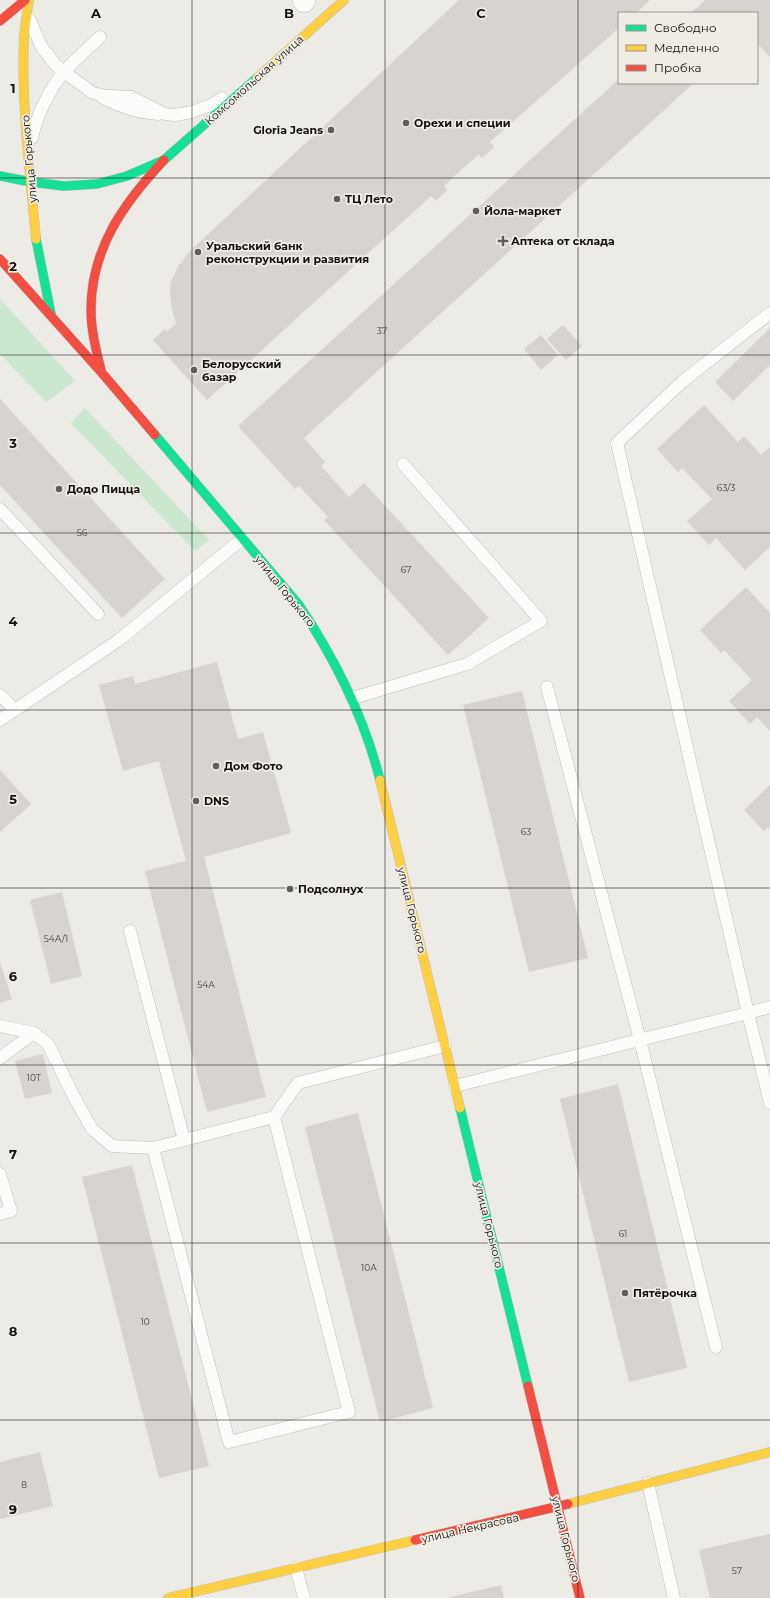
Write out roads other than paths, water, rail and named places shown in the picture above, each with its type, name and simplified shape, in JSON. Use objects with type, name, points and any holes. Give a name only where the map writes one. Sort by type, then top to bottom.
[{"type":"street","name":"Комсомольская улица","points":[[102,373],[95,351],[91,306],[99,257],[115,220],[145,179],[164,160],[344,0]]},
{"type":"street","points":[[0,21],[27,2]]},
{"type":"street","name":"улица Горького","points":[[27,2],[24,35],[23,82],[25,123],[36,242],[51,316]]},
{"type":"street","name":"Комсомольская улица","points":[[0,176],[64,186],[96,184],[127,176],[164,160]]},
{"type":"street","name":"улица Горького","points":[[0,259],[102,373],[299,605],[318,633],[353,698],[373,752],[580,1598]]},
{"type":"street","name":"улица Некрасова","points":[[168,1598],[558,1507],[770,1452]]},
{"type":"lane","points":[[27,2],[30,22],[41,46],[64,72],[94,93],[107,96],[131,97],[165,114],[175,115],[192,112],[213,104],[257,77]]},
{"type":"lane","points":[[29,165],[30,149],[38,117],[55,84],[64,72],[100,37]]},
{"type":"lane","points":[[770,313],[683,381],[617,443],[770,1103]]},
{"type":"lane","points":[[353,698],[467,664],[541,621],[404,464]]},
{"type":"lane","points":[[0,509],[98,614]]},
{"type":"lane","points":[[0,720],[119,640],[242,539]]},
{"type":"lane","points":[[547,687],[640,1040],[716,1347]]},
{"type":"lane","points":[[0,695],[15,710]]},
{"type":"lane","points":[[130,931],[184,1140]]},
{"type":"lane","points":[[455,1086],[770,1007]]},
{"type":"lane","points":[[0,1026],[34,1033],[48,1044],[92,1130],[112,1146],[154,1148],[274,1117],[298,1083],[445,1046]]},
{"type":"lane","points":[[0,1058],[34,1033]]},
{"type":"lane","points":[[154,1148],[229,1442],[349,1412],[274,1117]]},
{"type":"lane","points":[[0,1174],[11,1211],[0,1214]]},
{"type":"lane","points":[[648,1483],[674,1598]]},
{"type":"lane","points":[[296,1568],[304,1598]]},
{"type":"place","name":"Орехи и специи","points":[[406,123]]},
{"type":"place","name":"Gloria Jeans","points":[[331,130]]},
{"type":"place","name":"ТЦ Лето","points":[[337,199]]},
{"type":"place","name":"Йола-маркет","points":[[476,211]]},
{"type":"place","name":"Аптека от склада","points":[[503,241]]},
{"type":"place","name":"Уральский банк реконструкции и развития","points":[[198,252]]},
{"type":"place","name":"Белорусский базар","points":[[194,370]]},
{"type":"place","name":"Додо Пицца","points":[[59,489]]},
{"type":"place","name":"Дом Фото","points":[[216,766]]},
{"type":"place","name":"DNS","points":[[196,801]]},
{"type":"place","name":"Подсолнух","points":[[290,889]]},
{"type":"place","name":"Пятёрочка","points":[[625,1293]]}]
